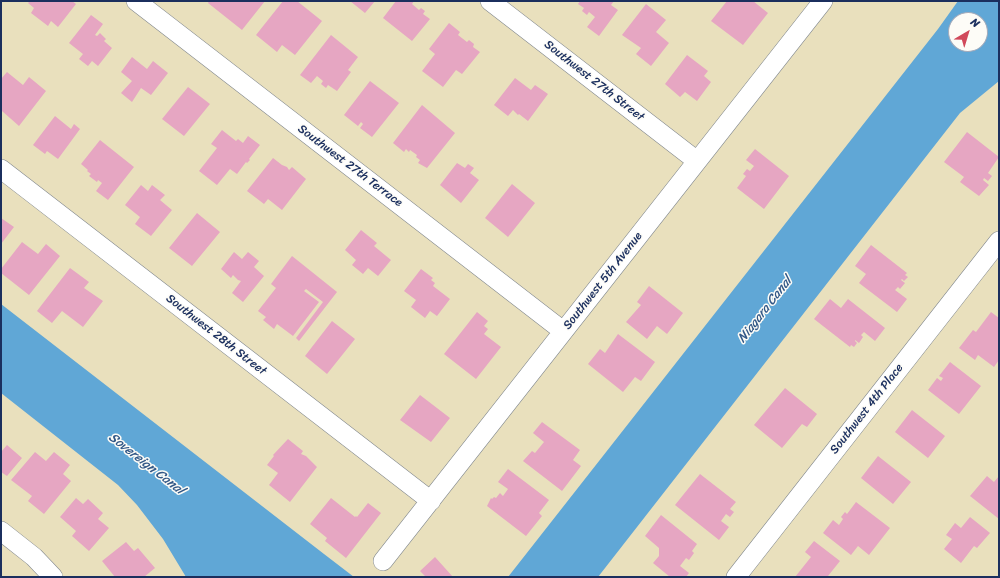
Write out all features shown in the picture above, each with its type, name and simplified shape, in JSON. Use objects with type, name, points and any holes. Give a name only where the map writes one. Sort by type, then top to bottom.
[{"type":"street","name":"Southwest 27th Terrace","points":[[136,1],[563,331]]},
{"type":"street","name":"Southwest 27th Street","points":[[490,1],[697,161]]},
{"type":"street","name":"Southwest 5th Avenue","points":[[383,562],[563,331],[824,1]]},
{"type":"street","name":"Southwest 28th Street","points":[[1,169],[431,501]]},
{"type":"street","name":"Southwest 4th Place","points":[[736,577],[999,241]]},
{"type":"street","points":[[1,531],[34,557],[53,577]]},
{"type":"water","name":"Niagara Canal","points":[[958,1],[999,1],[999,81],[960,113],[598,577],[508,577],[948,15],[948,52],[988,52],[988,12],[950,12]]},
{"type":"water","name":"Sovereign Canal","points":[[1,304],[354,577],[186,577],[163,539],[137,505],[118,485],[1,393]]},
{"type":"building","points":[[30,1],[72,1],[76,4],[58,27],[51,21],[48,26],[31,13],[34,8],[28,3]]},
{"type":"building","points":[[209,1],[265,1],[242,30],[208,3]]},
{"type":"building","points":[[283,1],[297,1],[322,21],[295,55],[282,45],[277,52],[256,35]]},
{"type":"building","points":[[350,1],[375,1],[365,13]]},
{"type":"building","points":[[396,1],[414,1],[412,4],[419,10],[421,8],[425,11],[423,14],[430,19],[412,41],[383,18]]},
{"type":"building","points":[[580,1],[614,1],[611,5],[618,10],[599,36],[587,27],[595,17],[589,12],[587,15],[582,11],[584,8],[578,4]]},
{"type":"building","points":[[727,1],[753,1],[768,13],[743,45],[711,21]]},
{"type":"building","points":[[646,4],[666,20],[656,32],[669,43],[651,66],[636,54],[641,48],[622,35]]},
{"type":"building","points":[[91,15],[103,24],[95,35],[97,36],[100,33],[106,39],[104,41],[112,48],[98,66],[92,61],[88,66],[79,59],[83,54],[69,43]]},
{"type":"building","points":[[449,23],[460,32],[458,35],[467,42],[469,40],[474,44],[473,47],[480,52],[462,74],[456,70],[443,87],[422,71],[435,54],[429,49]]},
{"type":"building","points":[[331,35],[358,57],[348,70],[351,72],[337,91],[328,85],[326,88],[321,84],[323,81],[317,76],[311,83],[300,75]]},
{"type":"building","points":[[687,55],[708,71],[704,76],[711,82],[697,101],[685,92],[680,97],[665,84]]},
{"type":"building","points":[[132,57],[147,69],[153,61],[168,73],[151,95],[141,88],[132,102],[121,93],[132,81],[121,72]]},
{"type":"building","points":[[7,72],[23,85],[29,77],[46,91],[19,126],[2,111],[1,113],[1,79]]},
{"type":"building","points":[[515,78],[531,90],[535,85],[548,94],[528,121],[513,110],[508,116],[494,105]]},
{"type":"building","points":[[370,81],[399,103],[372,137],[360,128],[363,124],[361,122],[358,126],[344,115]]},
{"type":"building","points":[[188,87],[210,104],[184,136],[162,119]]},
{"type":"building","points":[[422,105],[455,133],[427,168],[418,163],[420,160],[416,157],[417,155],[406,149],[404,152],[393,143]]},
{"type":"building","points":[[55,116],[71,129],[74,124],[80,129],[58,159],[47,151],[45,154],[33,145]]},
{"type":"building","points":[[222,130],[236,141],[238,139],[243,143],[248,136],[260,145],[249,159],[250,160],[247,163],[246,162],[237,174],[230,169],[217,185],[199,171],[217,148],[211,144]]},
{"type":"building","points":[[967,132],[999,157],[988,173],[992,176],[988,181],[984,178],[983,180],[989,185],[979,196],[960,182],[964,177],[944,162]]},
{"type":"building","points":[[100,140],[134,167],[108,200],[96,191],[102,183],[98,180],[97,182],[89,176],[91,174],[81,164]]},
{"type":"building","points":[[755,149],[789,176],[764,209],[737,188],[746,176],[743,174],[747,169],[750,171],[754,166],[746,160]]},
{"type":"building","points":[[273,158],[289,170],[292,167],[306,179],[282,210],[268,199],[264,204],[247,191]]},
{"type":"building","points":[[457,163],[465,168],[468,164],[474,168],[470,173],[479,180],[461,203],[440,185]]},
{"type":"building","points":[[512,184],[535,203],[508,237],[485,218]]},
{"type":"building","points":[[141,185],[148,191],[152,185],[165,195],[160,200],[172,210],[151,236],[135,224],[140,217],[125,205]]},
{"type":"building","points":[[197,213],[220,232],[192,266],[169,248]]},
{"type":"building","points":[[1,218],[14,227],[1,244]]},
{"type":"building","points":[[361,230],[377,243],[374,246],[391,260],[378,276],[368,268],[363,274],[352,265],[356,260],[345,250]]},
{"type":"building","points":[[22,242],[38,254],[46,244],[60,256],[29,295],[1,273],[1,269]]},
{"type":"building","points":[[871,245],[907,273],[905,275],[908,277],[904,281],[902,279],[901,280],[905,283],[900,289],[898,287],[895,290],[907,299],[897,312],[859,283],[866,274],[855,266]]},
{"type":"building","points":[[234,252],[242,259],[248,252],[259,261],[254,267],[264,276],[243,302],[232,293],[241,281],[233,275],[231,278],[221,269]]},
{"type":"building","points":[[292,256],[337,292],[299,341],[296,338],[323,302],[306,289],[304,291],[319,302],[293,336],[277,324],[274,329],[263,320],[266,317],[258,311],[276,288],[271,284]]},
{"type":"building","points":[[70,268],[89,282],[84,288],[103,301],[83,327],[62,311],[52,323],[37,311]]},
{"type":"building","points":[[421,269],[433,278],[431,280],[435,283],[433,286],[450,299],[437,316],[430,311],[425,318],[411,307],[416,300],[404,291]]},
{"type":"building","points":[[649,286],[683,313],[667,334],[657,326],[647,339],[626,322],[641,305],[637,302]]},
{"type":"building","points":[[830,299],[841,308],[848,299],[885,328],[875,341],[864,332],[861,335],[863,337],[859,343],[855,340],[857,343],[854,347],[851,345],[850,347],[814,319]]},
{"type":"building","points":[[477,312],[488,321],[484,326],[488,329],[484,334],[501,347],[476,379],[444,354]]},
{"type":"building","points":[[991,312],[999,318],[999,360],[994,367],[978,355],[975,360],[959,348],[973,330],[976,332]]},
{"type":"building","points":[[332,321],[355,339],[327,374],[305,356]]},
{"type":"building","points":[[618,334],[655,362],[641,381],[635,377],[623,392],[588,364],[600,349],[605,353]]},
{"type":"building","points":[[950,362],[981,386],[959,414],[928,390],[937,378],[941,381],[943,378],[939,376]]},
{"type":"building","points":[[785,388],[817,414],[807,427],[802,424],[782,448],[754,425]]},
{"type":"building","points":[[420,395],[450,418],[431,442],[400,420]]},
{"type":"building","points":[[912,410],[945,436],[928,458],[895,432]]},
{"type":"building","points":[[542,422],[580,450],[573,460],[581,466],[562,491],[523,461],[532,451],[535,453],[544,442],[533,433]]},
{"type":"building","points":[[288,439],[303,451],[301,454],[306,456],[317,467],[290,502],[269,485],[278,473],[267,465],[274,456],[273,455]]},
{"type":"building","points":[[7,445],[22,458],[7,476],[1,472],[1,452]]},
{"type":"building","points":[[35,452],[46,461],[54,452],[70,465],[63,474],[71,481],[44,514],[28,501],[32,496],[11,480]]},
{"type":"building","points":[[878,456],[911,482],[893,504],[861,478]]},
{"type":"building","points":[[508,469],[549,500],[539,513],[542,516],[526,536],[487,506],[491,498],[496,498],[500,493],[503,496],[508,489],[498,482]]},
{"type":"building","points":[[700,474],[736,502],[730,509],[734,512],[730,517],[726,514],[721,521],[729,527],[719,540],[675,505]]},
{"type":"building","points":[[987,476],[994,482],[999,476],[999,519],[970,496]]},
{"type":"building","points":[[76,498],[83,504],[88,499],[103,513],[98,519],[109,528],[89,551],[72,536],[76,531],[60,517]]},
{"type":"building","points":[[331,498],[355,517],[357,517],[368,503],[381,513],[346,558],[325,541],[327,538],[310,524]]},
{"type":"building","points":[[856,502],[890,528],[869,555],[858,546],[851,555],[823,533],[833,520],[839,525],[843,519],[841,517],[845,512],[847,514]]},
{"type":"building","points":[[661,515],[697,544],[692,551],[694,553],[689,560],[686,558],[680,566],[689,573],[686,577],[670,577],[653,563],[659,556],[659,548],[645,536]]},
{"type":"building","points":[[970,517],[990,533],[977,548],[974,546],[961,563],[944,549],[952,539],[946,535],[955,523],[961,528]]},
{"type":"building","points":[[814,541],[840,561],[828,576],[830,577],[795,577],[811,557],[805,552]]},
{"type":"building","points":[[126,542],[134,551],[138,548],[155,568],[144,577],[115,577],[102,561]]},
{"type":"building","points":[[435,557],[453,577],[426,577],[420,571]]}]
